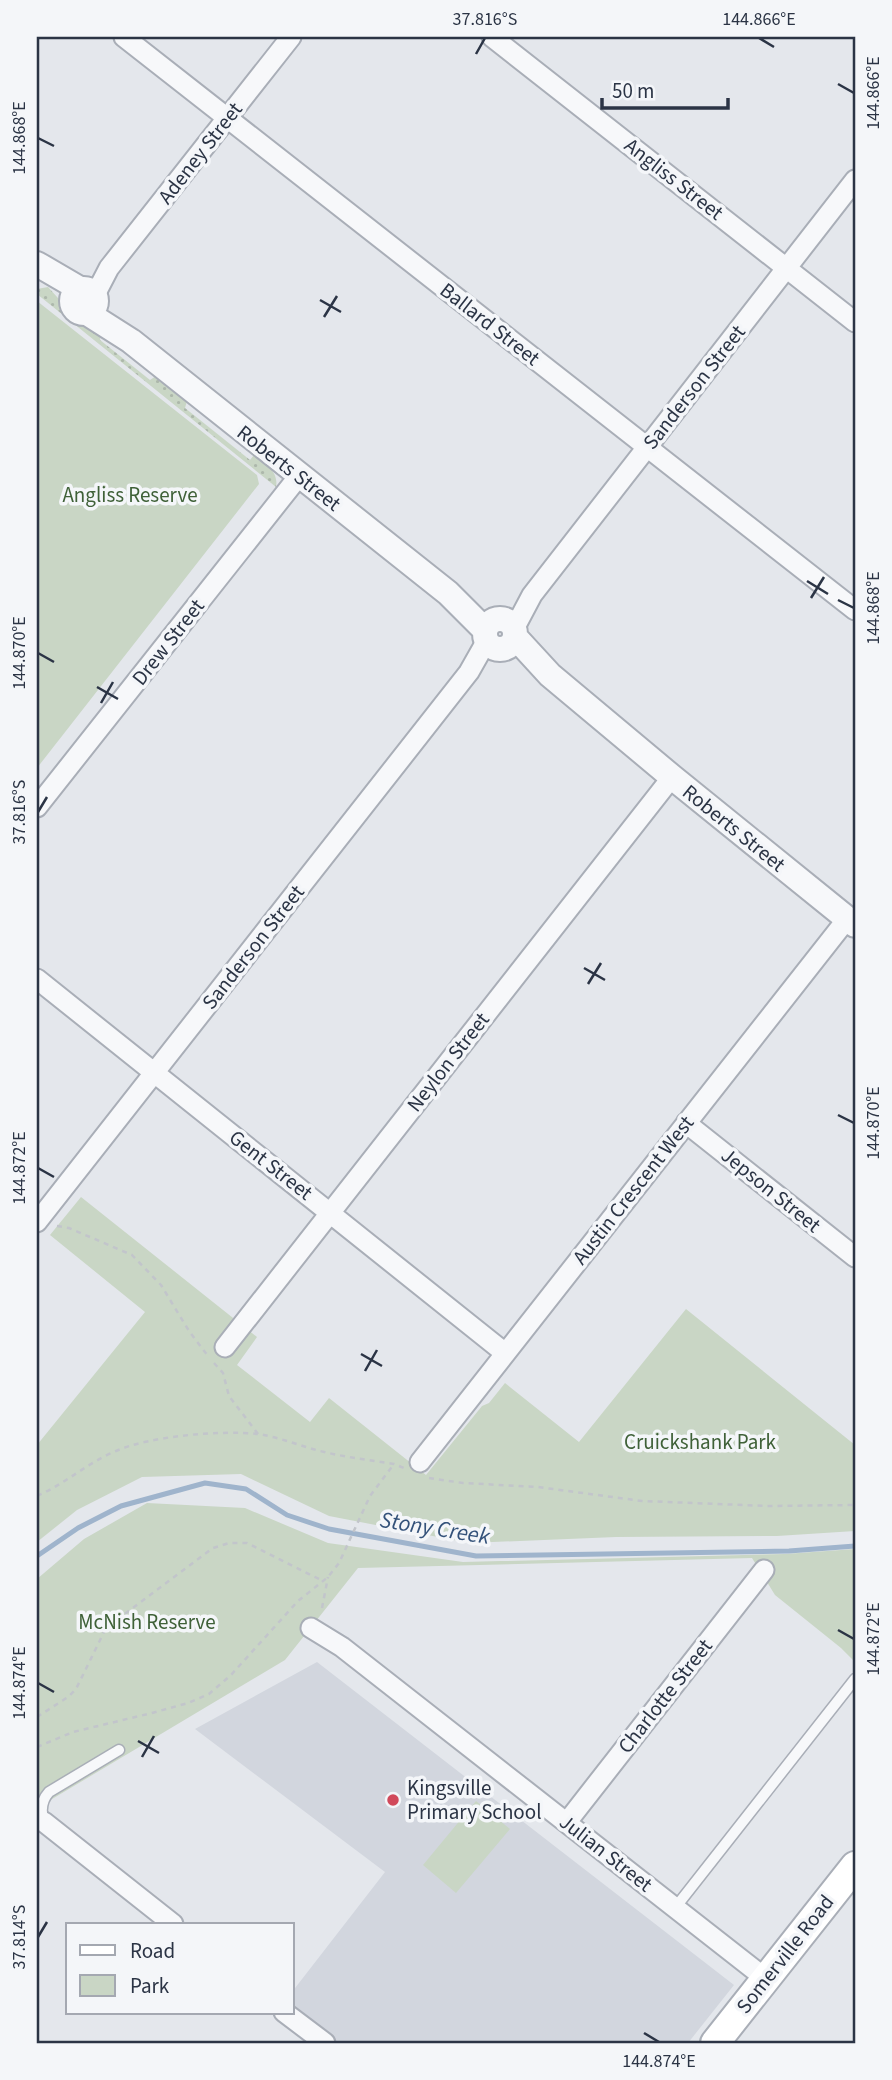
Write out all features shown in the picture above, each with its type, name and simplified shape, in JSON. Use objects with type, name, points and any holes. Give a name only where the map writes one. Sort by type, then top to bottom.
[{"type":"main road","name":"Somerville Road","points":[[715,2043],[855,1866]]},
{"type":"street","name":"Ballard Street","points":[[124,37],[855,610]]},
{"type":"street","name":"Adeney Street","points":[[86,298],[291,37]]},
{"type":"street","name":"Angliss Street","points":[[492,37],[855,322]]},
{"type":"street","name":"Sanderson Street","points":[[46,1224],[155,1073],[855,180]]},
{"type":"street","name":"Roberts Street","points":[[37,266],[86,298],[131,341],[500,634],[851,922]]},
{"type":"street","name":"Drew Street","points":[[37,807],[299,476]]},
{"type":"street","name":"Neylon Street","points":[[225,1347],[672,777]]},
{"type":"street","name":"Austin Crescent West","points":[[419,1470],[505,1353],[851,922]]},
{"type":"street","name":"Gent Street","points":[[37,979],[505,1353]]},
{"type":"street","name":"Jepson Street","points":[[687,1123],[855,1257]]},
{"type":"street","name":"Charlotte Street","points":[[567,1822],[764,1570]]},
{"type":"street","name":"Julian Street","points":[[310,1628],[342,1647],[766,1979]]},
{"type":"street","points":[[44,1822],[172,1923]]},
{"type":"street","points":[[287,2014],[324,2043]]},
{"type":"lane","points":[[675,1908],[855,1679]]},
{"type":"lane","points":[[44,1822],[41,1809],[49,1792],[119,1751]]},
{"type":"path","points":[[46,1224],[69,1228],[132,1255],[161,1285],[189,1331],[223,1373],[229,1396],[258,1434]]},
{"type":"path","points":[[37,1496],[54,1488],[90,1463],[117,1450],[143,1442],[191,1434],[258,1434],[324,1452],[419,1470],[439,1481],[538,1487],[642,1501],[767,1506],[855,1505]]},
{"type":"path","points":[[37,1747],[73,1732],[188,1703],[209,1693],[238,1667],[298,1601],[328,1577],[339,1563],[370,1496],[394,1464]]},
{"type":"path","points":[[37,1717],[68,1698],[107,1628],[213,1548],[229,1543],[247,1543],[323,1581]]},
{"type":"path","points":[[322,1608],[328,1577]]},
{"type":"shaded area","name":"Kingsville Primary School","points":[[317,1662],[734,1985],[688,2043],[332,2043],[294,2014],[294,1989],[385,1872],[195,1729]]},
{"type":"green space","points":[[48,287],[76,318],[101,331],[100,340],[150,380],[156,376],[187,401],[185,408],[250,460],[254,455],[267,465],[273,472],[276,487],[37,294],[37,289]]},
{"type":"green space","name":"Angliss Reserve","points":[[37,301],[257,475],[259,484],[37,768]]},
{"type":"green space","name":"Cruickshank Park","points":[[81,1197],[257,1337],[237,1365],[310,1422],[329,1398],[426,1475],[482,1406],[489,1403],[505,1383],[579,1442],[686,1309],[855,1445],[855,1531],[777,1536],[616,1537],[469,1543],[329,1516],[241,1474],[142,1477],[77,1510],[37,1542],[37,1445],[145,1312],[50,1235]]},
{"type":"green space","name":"McNish Reserve","points":[[147,1503],[245,1508],[328,1543],[463,1562],[785,1554],[855,1549],[855,1662],[775,1595],[752,1558],[358,1568],[285,1660],[37,1808],[37,1579],[84,1539]]},
{"type":"green space","points":[[476,1801],[510,1829],[456,1893],[423,1865]]},
{"type":"waterway","name":"Stony Creek","points":[[37,1556],[78,1528],[121,1506],[205,1483],[246,1489],[287,1515],[329,1529],[476,1556],[789,1551],[855,1546]]},
{"type":"place","name":"Kingsville Primary School","points":[[393,1800]]}]
